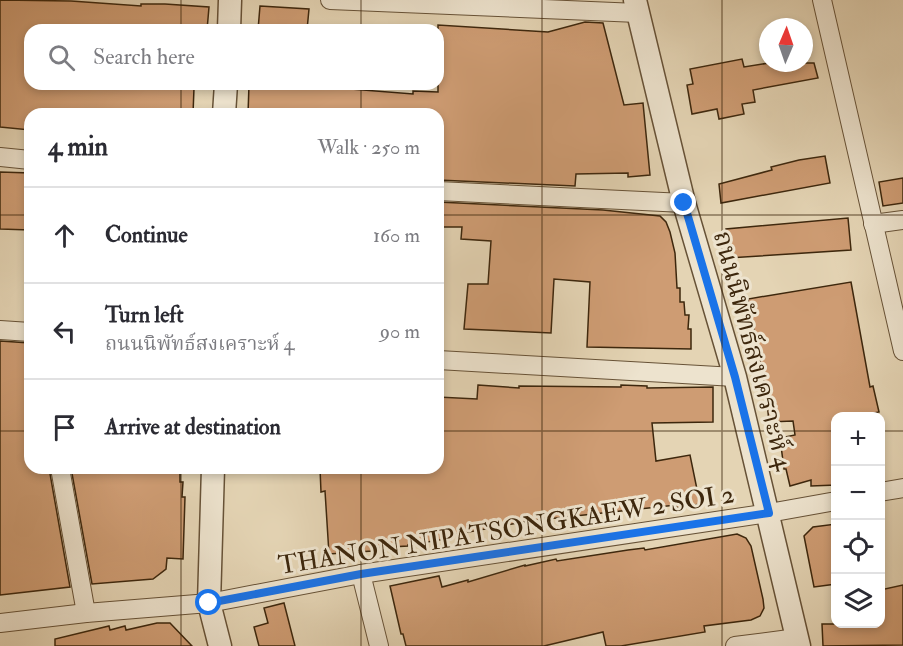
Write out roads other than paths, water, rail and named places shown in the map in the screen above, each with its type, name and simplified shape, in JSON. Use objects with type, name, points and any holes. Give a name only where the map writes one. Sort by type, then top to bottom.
[{"type":"street","points":[[229,24],[230,0]]},
{"type":"street","points":[[330,0],[636,6]]},
{"type":"street","points":[[822,0],[902,342]]},
{"type":"street","name":"ถนนนิพัทธ์สงเคราะห์ 4","points":[[636,6],[684,203],[735,377],[798,642]]},
{"type":"street","points":[[224,108],[226,90]]},
{"type":"street","points":[[0,157],[24,159]]},
{"type":"street","points":[[444,191],[684,203]]},
{"type":"street","points":[[873,224],[903,220]]},
{"type":"street","points":[[0,330],[24,332]]},
{"type":"street","points":[[444,360],[735,377]]},
{"type":"street","points":[[61,474],[86,613]]},
{"type":"street","points":[[213,474],[209,603],[220,646]]},
{"type":"street","points":[[885,491],[903,488]]},
{"type":"street","name":"THANON NIPATSONGKAEW 2 SOI 2","points":[[0,623],[209,603],[361,574],[831,502]]},
{"type":"street","points":[[361,574],[379,646]]},
{"type":"street","points":[[735,646],[798,642]]}]
